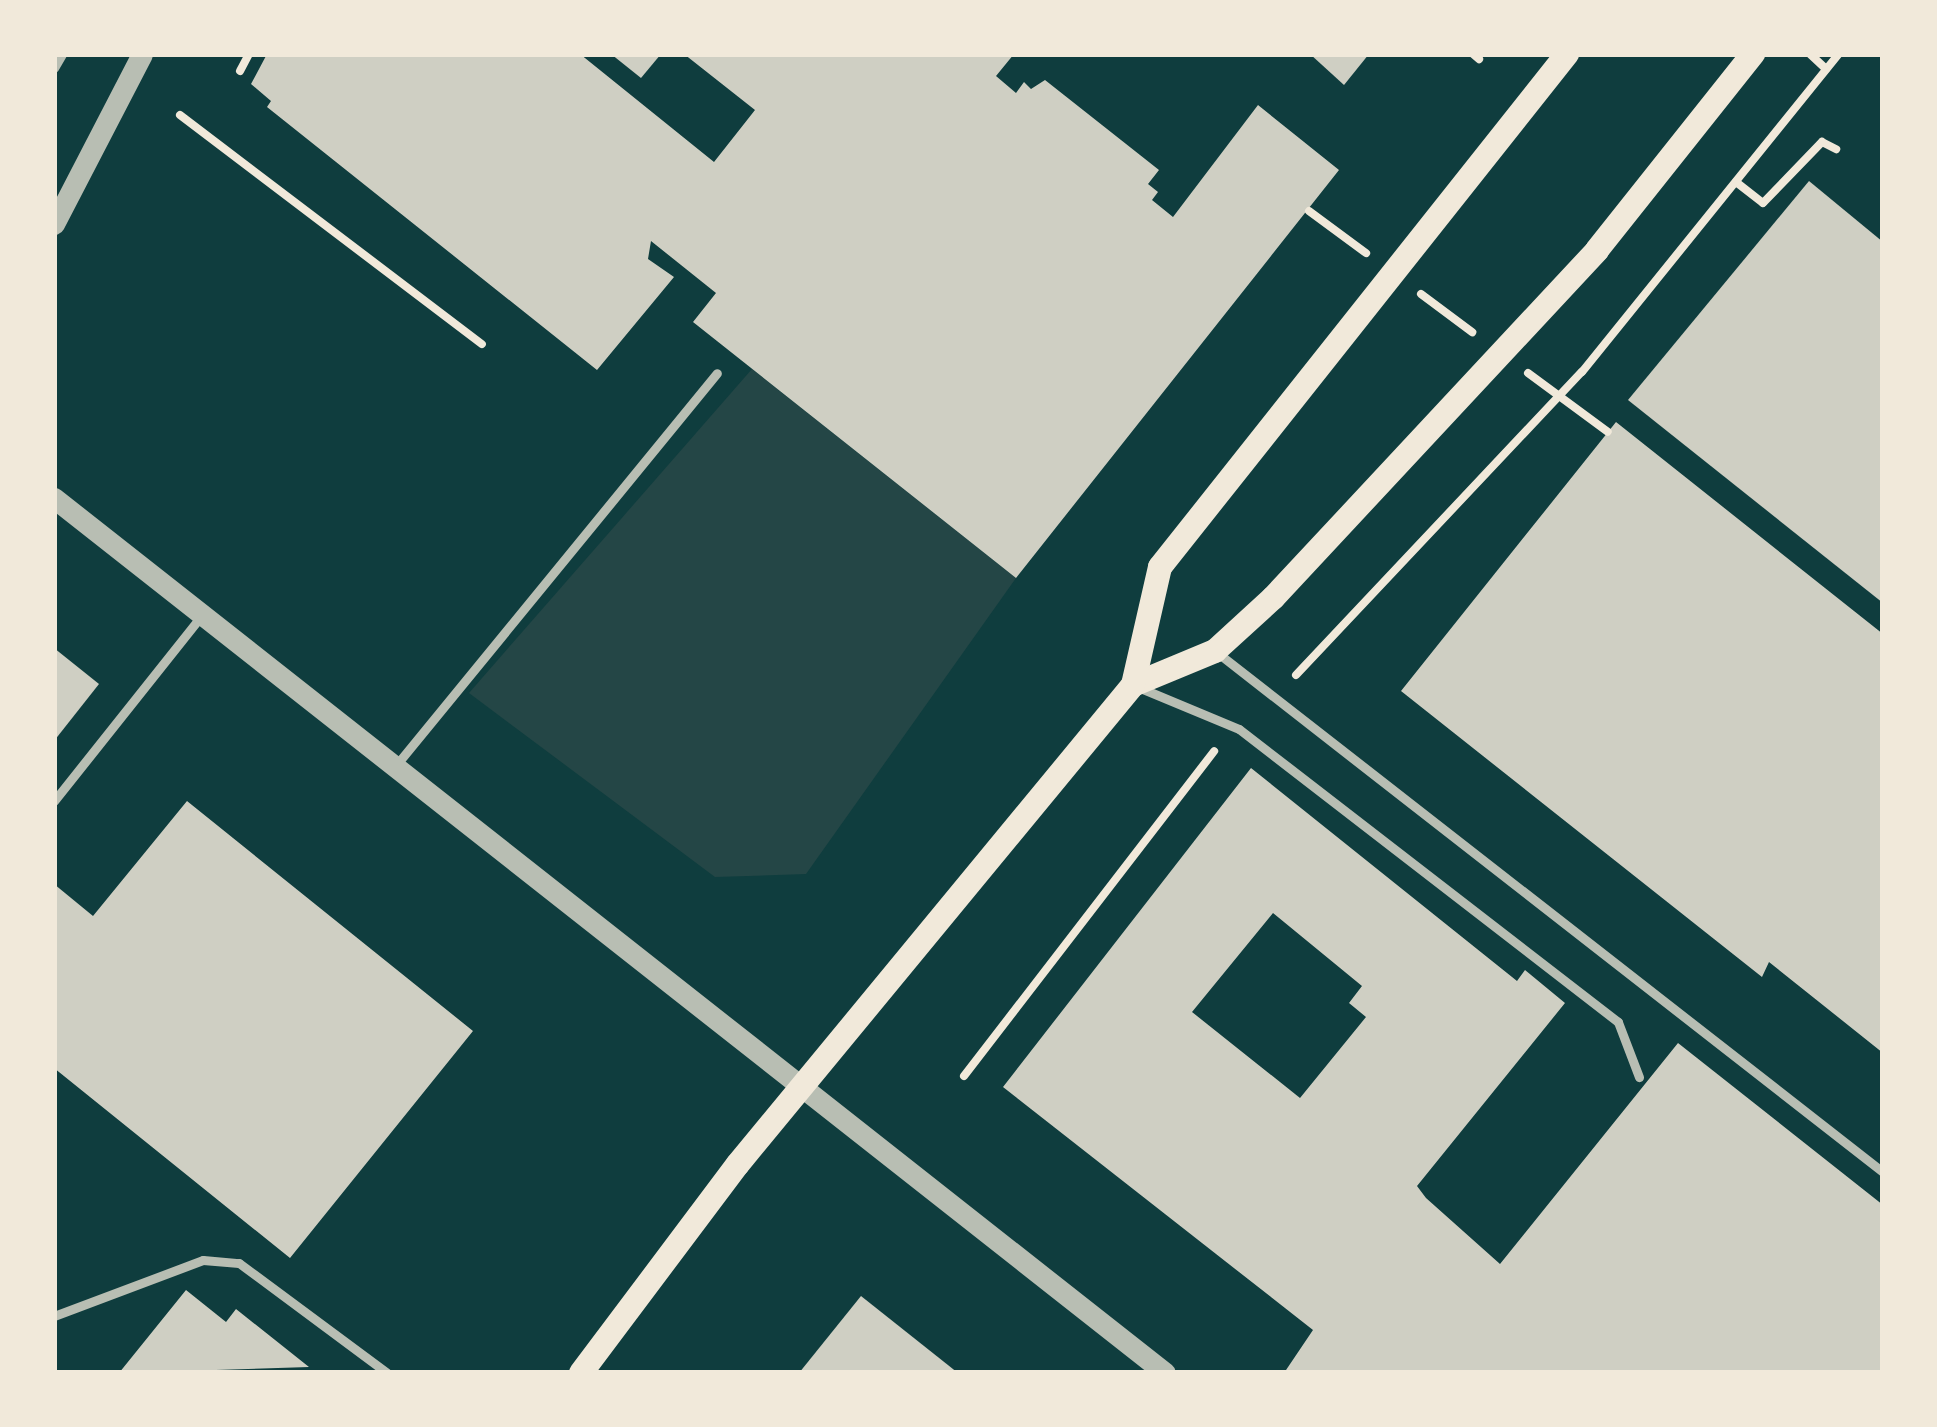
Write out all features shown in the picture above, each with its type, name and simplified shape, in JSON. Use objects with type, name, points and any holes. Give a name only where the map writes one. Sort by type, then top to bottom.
[{"type":"main road","points":[[580,1373],[1133,685],[1160,567],[1567,54]]},
{"type":"main road","points":[[1133,685],[1215,651],[1273,598],[1597,250],[1754,54]]},
{"type":"street","points":[[54,224],[142,54]]},
{"type":"street","points":[[54,498],[394,768],[808,1086],[1165,1373]]},
{"type":"lane","points":[[54,68],[62,54]]},
{"type":"lane","points":[[394,768],[717,373]]},
{"type":"lane","points":[[54,801],[202,616]]},
{"type":"lane","points":[[1215,651],[1883,1172]]},
{"type":"lane","points":[[1133,685],[1240,729],[1618,1022],[1639,1077]]},
{"type":"lane","points":[[54,1316],[203,1260],[239,1263],[387,1373]]},
{"type":"path","points":[[234,54],[248,57],[240,71]]},
{"type":"path","points":[[1810,54],[1827,70]]},
{"type":"path","points":[[1296,675],[1582,372],[1839,54]]},
{"type":"path","points":[[180,115],[482,344]]},
{"type":"path","points":[[1736,182],[1762,203],[1822,142],[1836,149]]},
{"type":"path","points":[[1310,211],[1345,237]]},
{"type":"path","points":[[964,1076],[1214,752]]},
{"type":"shaded area","points":[[752,369],[1016,578],[806,874],[715,877],[469,693]]},
{"type":"building","points":[[267,54],[580,54],[714,162],[755,110],[684,54],[1014,54],[996,76],[1016,93],[1024,82],[1031,89],[1045,80],[1159,170],[1148,184],[1158,192],[1152,200],[1173,217],[1258,105],[1339,170],[1016,578],[693,322],[716,293],[651,241],[648,259],[674,277],[597,370],[267,107],[271,101],[251,84]]},
{"type":"building","points":[[611,54],[661,54],[641,78]]},
{"type":"building","points":[[1310,54],[1369,54],[1344,85]]},
{"type":"building","points":[[1809,181],[1883,242],[1883,603],[1628,400]]},
{"type":"building","points":[[1616,422],[1883,634],[1883,1053],[1769,962],[1762,977],[1401,691]]},
{"type":"building","points":[[54,648],[99,684],[54,741]]},
{"type":"building","points":[[1251,768],[1517,981],[1525,970],[1565,1003],[1417,1186],[1426,1198],[1500,1264],[1678,1043],[1883,1205],[1883,1373],[1284,1373],[1313,1330],[1003,1087]],"holes":[[[1273,913],[1362,986],[1349,1003],[1366,1017],[1300,1098],[1192,1012]]]},
{"type":"building","points":[[187,801],[473,1031],[290,1258],[54,1068],[54,884],[93,916]]},
{"type":"building","points":[[186,1290],[226,1322],[236,1309],[309,1367],[119,1373]]},
{"type":"building","points":[[861,1296],[958,1373],[799,1373]]}]
